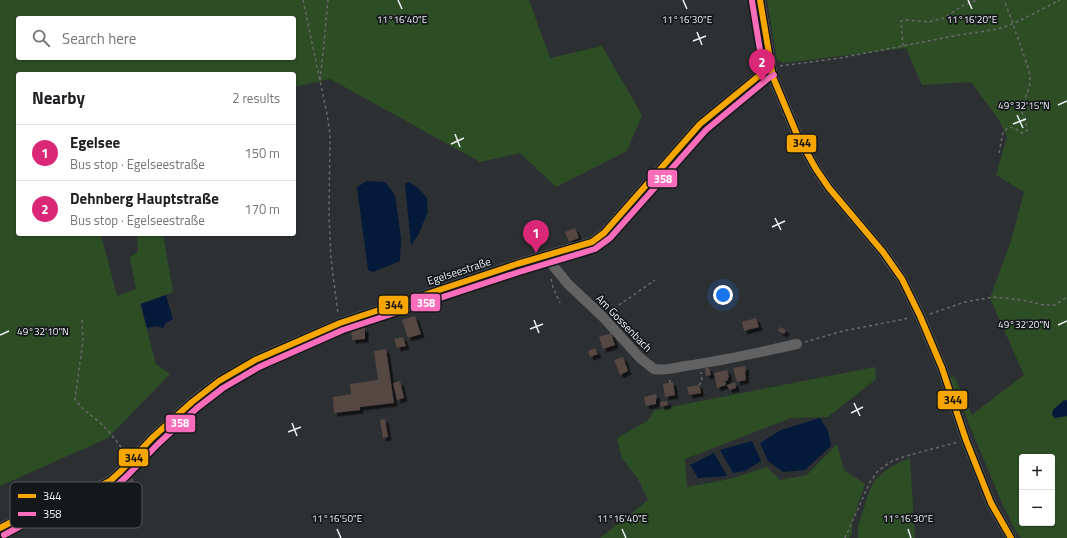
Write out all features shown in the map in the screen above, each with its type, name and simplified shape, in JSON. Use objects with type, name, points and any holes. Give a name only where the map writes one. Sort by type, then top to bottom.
[{"type":"street","points":[[760,0],[773,77],[798,137],[813,164],[829,188],[883,252],[902,279],[920,316],[942,368],[966,440],[991,503],[1010,538]]},
{"type":"street","name":"Egelseestraße","points":[[108,482],[131,461],[152,438],[192,402],[219,381],[255,360],[340,323],[592,242],[604,233],[700,124],[766,70],[771,68]]},
{"type":"street","name":"Am Gossenbach","points":[[545,256],[568,284],[602,316],[640,358],[654,369],[700,364],[745,356],[797,344]]},
{"type":"street","name":"Egelseestraße","points":[[0,528],[10,523]]},
{"type":"path","points":[[303,0],[330,134],[329,216],[331,259],[336,306],[340,323]]},
{"type":"path","points":[[319,81],[328,0]]},
{"type":"path","points":[[903,46],[902,21],[928,22],[944,18],[962,6],[977,0]]},
{"type":"path","points":[[999,153],[1003,132],[1009,127],[1022,133],[1027,131],[1028,127],[1022,115],[1022,108],[1029,91],[1030,80],[1029,68],[1004,0]]},
{"type":"path","points":[[771,68],[840,58],[1002,28],[1060,0]]},
{"type":"path","points":[[602,316],[619,306],[655,280]]},
{"type":"path","points":[[929,314],[965,302],[993,297],[1022,300],[1044,305],[1055,305],[1067,298]]},
{"type":"path","points":[[797,344],[843,331],[912,318]]},
{"type":"path","points":[[82,320],[83,340],[75,399],[79,406],[97,420],[113,436],[131,461]]},
{"type":"path","points":[[699,384],[702,381],[700,364]]},
{"type":"path","points":[[845,538],[870,482],[878,471],[892,461],[957,442]]},
{"type":"green space","points":[[0,0],[529,0],[550,58],[602,46],[642,115],[627,151],[556,187],[520,153],[480,162],[330,79],[296,87],[296,72],[16,72],[16,236],[102,236],[117,296],[136,289],[130,257],[138,252],[137,236],[163,236],[173,292],[140,304],[156,364],[170,374],[108,438],[0,486]]},
{"type":"green space","points":[[767,0],[1067,0],[1067,400],[1063,401],[1053,410],[1055,418],[1067,416],[1067,538],[1021,538],[1015,530],[1001,501],[950,378],[954,376],[972,415],[1024,375],[990,298],[1011,241],[1024,192],[996,175],[1007,137],[999,120],[971,82],[922,85],[906,48],[784,63],[777,60]]},
{"type":"green space","points":[[875,367],[876,379],[828,417],[791,418],[685,459],[687,487],[730,479],[767,467],[780,480],[807,475],[837,444],[844,470],[865,484],[852,522],[852,534],[849,538],[600,538],[648,500],[638,479],[622,458],[617,438],[647,421],[655,410]]},
{"type":"green space","points":[[910,458],[915,538],[858,538],[860,519],[874,482],[882,473]]},
{"type":"water","points":[[367,181],[385,182],[395,195],[401,238],[400,261],[373,272],[368,270],[357,187]]},
{"type":"water","points":[[409,182],[418,188],[427,198],[428,212],[418,235],[411,245],[405,184]]},
{"type":"water","points":[[166,295],[173,319],[166,323],[163,328],[156,326],[147,328],[141,304]]},
{"type":"water","points":[[1067,400],[1067,416],[1055,418],[1052,415],[1053,410],[1063,401]]},
{"type":"water","points":[[820,418],[828,431],[831,446],[805,470],[783,472],[768,461],[760,443],[781,430]]},
{"type":"water","points":[[752,441],[761,461],[745,471],[733,473],[720,450]]},
{"type":"water","points":[[714,453],[727,476],[698,478],[690,465]]},
{"type":"building","points":[[575,228],[579,238],[569,242],[565,232]]},
{"type":"building","points":[[415,316],[421,334],[408,338],[402,320]]},
{"type":"building","points":[[756,318],[759,327],[744,331],[742,322]]},
{"type":"building","points":[[780,327],[786,330],[784,334],[778,331]]},
{"type":"building","points":[[365,328],[365,339],[352,340],[351,329]]},
{"type":"building","points":[[611,333],[615,345],[603,349],[599,337]]},
{"type":"building","points":[[403,337],[406,346],[397,348],[394,339]]},
{"type":"building","points":[[595,348],[598,354],[590,357],[588,351]]},
{"type":"building","points":[[386,349],[394,403],[360,407],[360,410],[334,413],[333,397],[351,394],[350,384],[378,380],[374,351]]},
{"type":"building","points":[[623,357],[628,371],[620,375],[614,360]]},
{"type":"building","points":[[745,366],[746,380],[737,382],[733,368]]},
{"type":"building","points":[[705,368],[709,368],[711,375],[706,376]]},
{"type":"building","points":[[727,370],[729,377],[728,380],[725,381],[726,385],[717,388],[714,373]]},
{"type":"building","points":[[400,381],[404,398],[397,400],[393,383]]},
{"type":"building","points":[[673,382],[675,395],[665,397],[663,384]]},
{"type":"building","points":[[735,382],[736,388],[729,390],[727,385]]},
{"type":"building","points":[[699,385],[701,393],[689,395],[687,387]]},
{"type":"building","points":[[656,394],[656,404],[646,406],[644,397]]},
{"type":"building","points":[[667,401],[668,405],[661,407],[660,402]]},
{"type":"building","points":[[385,419],[388,437],[383,438],[380,420]]},
{"type":"building","points":[[132,477],[134,482],[129,482],[128,478]]},
{"type":"transit line","name":"344","points":[[760,0],[773,77],[798,137],[816,169],[829,188],[883,252],[902,279],[920,316],[942,368],[966,440],[991,503],[1011,538]]},
{"type":"transit line","name":"358","points":[[752,1],[763,69]]},
{"type":"transit line","name":"344","points":[[108,482],[121,471],[152,438],[192,402],[219,381],[255,360],[340,323],[517,264],[592,242],[604,233],[700,124],[766,70],[771,68]]},
{"type":"transit line","name":"358","points":[[120,482],[158,444],[197,408],[223,388],[259,367],[343,330],[519,272],[595,249],[610,238],[706,130],[774,75]]},
{"type":"transit line","name":"344","points":[[0,528],[10,523]]},
{"type":"transit line","name":"358","points":[[4,535],[17,528]]},
{"type":"place","name":"Dehnberg Hauptstraße","points":[[762,82]]},
{"type":"place","name":"Egelsee","points":[[536,253]]}]
